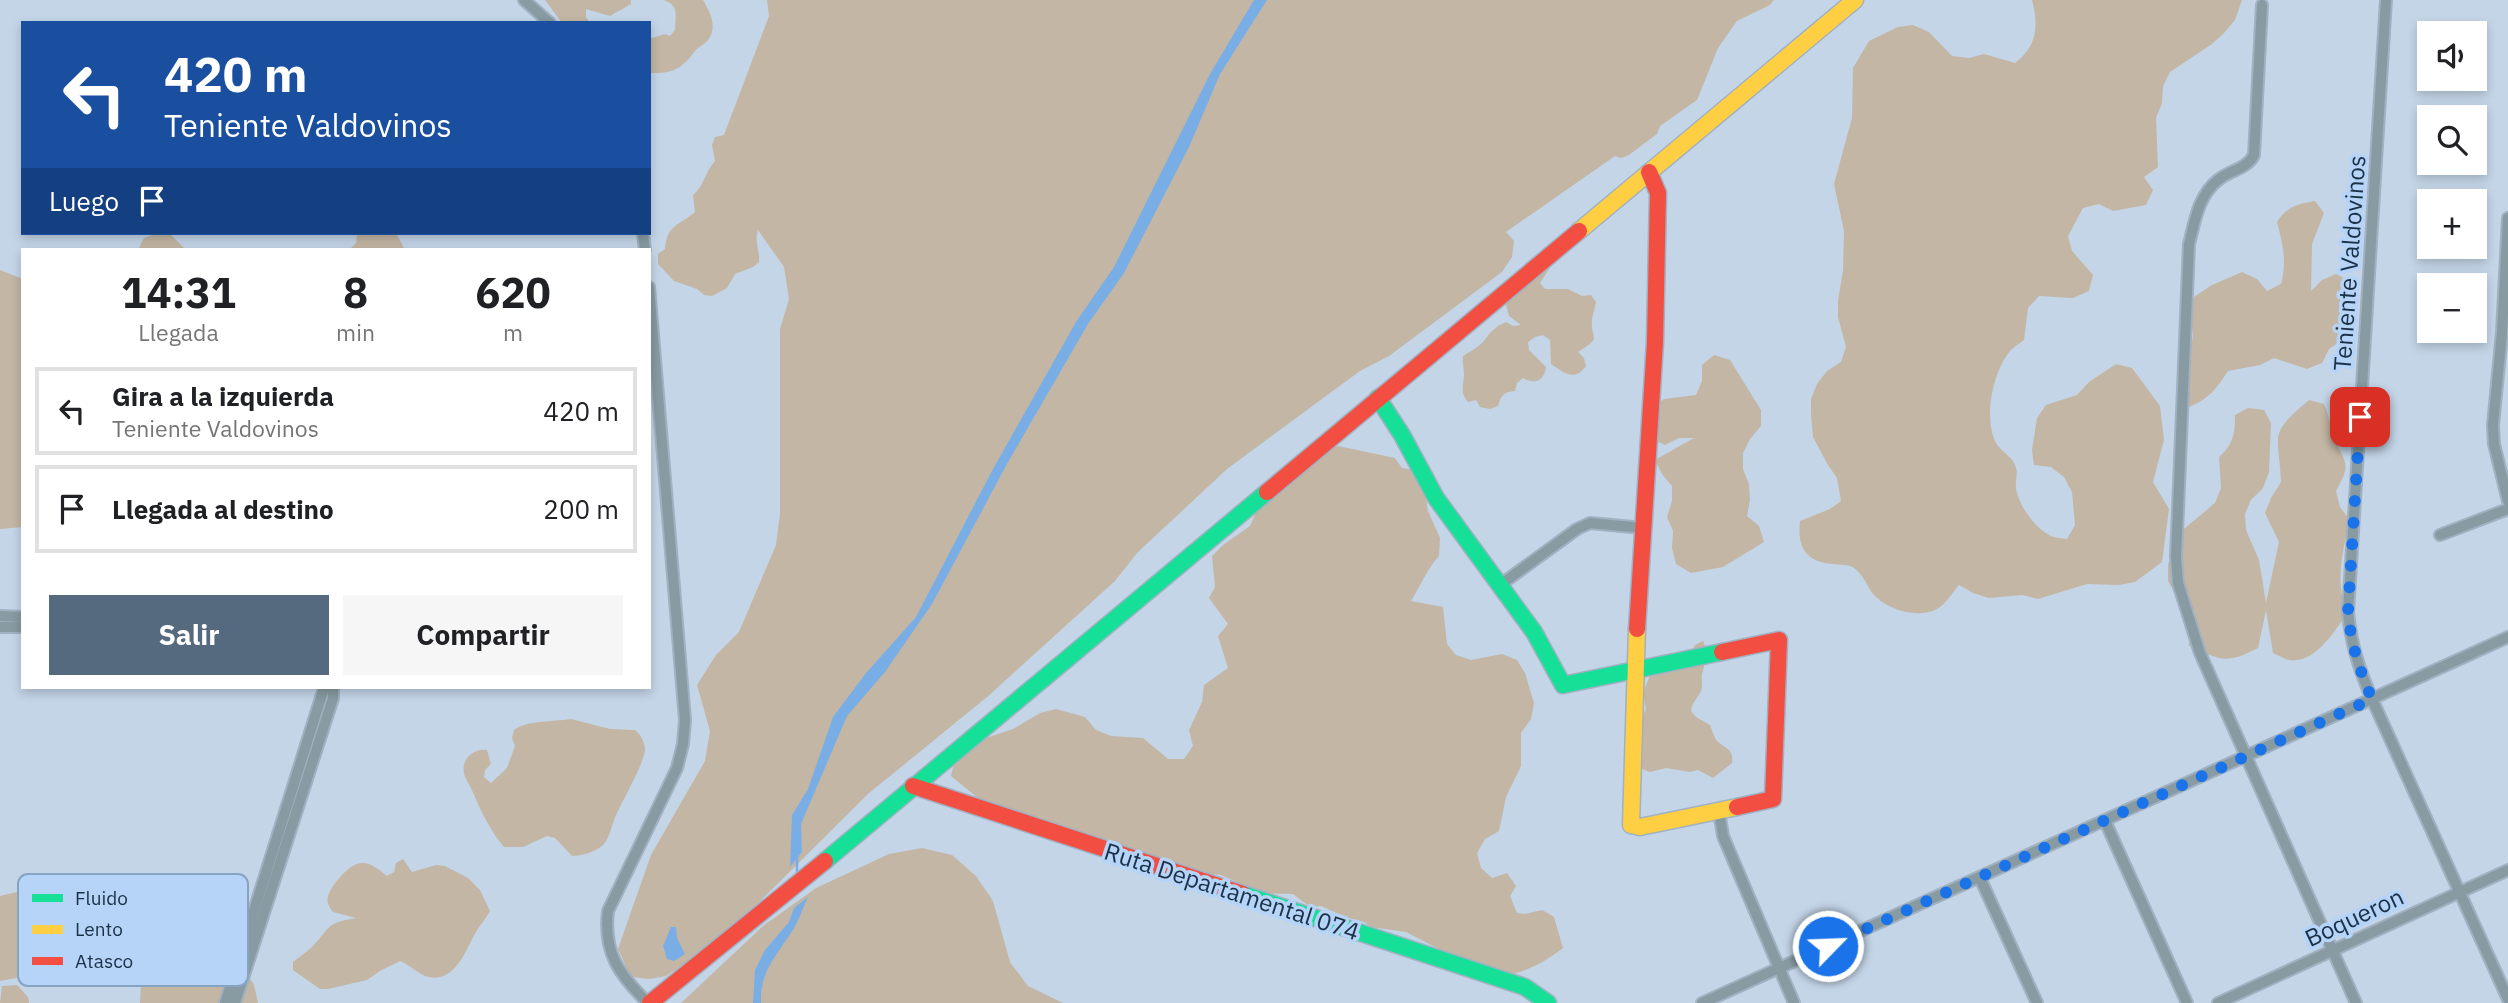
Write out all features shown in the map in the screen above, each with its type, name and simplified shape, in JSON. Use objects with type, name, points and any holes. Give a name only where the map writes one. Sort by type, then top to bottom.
[{"type":"main road","points":[[649,1003],[778,900],[1855,0]]},
{"type":"main road","points":[[1378,398],[1402,435],[1436,498],[1534,632],[1563,685],[1634,671],[1779,640],[1773,799],[1640,827],[1631,825],[1634,671],[1655,342],[1658,193],[1649,172]]},
{"type":"main road","name":"Ruta Departamental 074","points":[[914,786],[1525,987],[1548,1003]]},
{"type":"street","points":[[524,0],[549,21]]},
{"type":"street","name":"Teniente Valdovinos","points":[[2386,0],[2348,612],[2350,638],[2357,664],[2372,699],[2508,999]]},
{"type":"street","points":[[2262,5],[2254,155],[2250,163],[2219,179],[2205,193],[2197,210],[2189,244],[2176,557],[2178,583],[2200,653],[2356,1003]]},
{"type":"street","points":[[2508,218],[2505,332],[2493,425],[2494,444],[2508,501]]},
{"type":"street","points":[[649,1003],[620,972],[606,931],[608,911],[677,768],[685,720],[651,312]]},
{"type":"street","points":[[2440,534],[2508,509]]},
{"type":"street","points":[[1500,585],[1577,529],[1590,523],[1643,528]]},
{"type":"street","points":[[0,616],[21,617]]},
{"type":"street","points":[[0,627],[21,627]]},
{"type":"street","points":[[1702,1003],[2508,637]]},
{"type":"street","points":[[248,930],[324,689]]},
{"type":"street","points":[[248,963],[333,698],[333,689]]},
{"type":"street","points":[[1719,811],[1723,836],[1794,1003]]},
{"type":"street","points":[[2105,821],[2188,1003]]},
{"type":"street","name":"Boqueron","points":[[2218,1003],[2508,870]]},
{"type":"street","points":[[1980,878],[2037,1003]]},
{"type":"street","points":[[225,1003],[230,986]]},
{"type":"street","points":[[235,1003],[240,986]]},
{"type":"shaded area","points":[[545,0],[631,0],[631,4],[610,16],[586,9],[589,21],[561,21]]},
{"type":"shaded area","points":[[664,0],[703,0],[713,25],[711,35],[681,66],[664,73],[651,73],[651,37],[665,34],[670,36],[675,30],[675,8]]},
{"type":"shaded area","points":[[767,0],[1774,0],[1770,5],[1737,21],[1718,48],[1697,100],[1660,126],[1657,134],[1629,155],[1621,158],[1615,156],[1506,232],[1514,241],[1512,257],[1502,272],[1389,356],[1360,371],[1227,469],[1137,553],[1115,581],[987,697],[868,794],[724,937],[666,976],[650,979],[631,977],[618,949],[651,855],[705,761],[710,731],[697,685],[716,655],[739,632],[776,545],[780,514],[780,329],[789,299],[784,267],[758,230],[759,262],[735,274],[727,288],[712,296],[674,281],[658,264],[658,254],[665,249],[671,230],[695,212],[693,195],[715,161],[712,145],[715,137],[724,135],[769,16]]},
{"type":"shaded area","points":[[2032,0],[2242,0],[2235,20],[2224,33],[2170,72],[2163,86],[2162,103],[2156,118],[2158,167],[2144,177],[2153,190],[2146,205],[2113,211],[2099,204],[2083,208],[2068,236],[2072,251],[2093,275],[2089,291],[2073,298],[2039,296],[2028,308],[2024,340],[2011,350],[1999,369],[1990,408],[1992,433],[1998,446],[2014,464],[2017,473],[2016,489],[2024,509],[2045,532],[2053,537],[2067,539],[2075,525],[2072,492],[2064,477],[2051,467],[2034,465],[2032,450],[2037,418],[2046,405],[2077,395],[2089,382],[2116,364],[2132,368],[2160,406],[2164,440],[2153,482],[2169,509],[2162,562],[2135,582],[2119,585],[2087,584],[2038,599],[2022,595],[1989,598],[1959,585],[1937,609],[1912,613],[1879,600],[1860,573],[1852,567],[1824,563],[1810,557],[1802,546],[1799,531],[1800,521],[1830,509],[1841,501],[1837,478],[1813,437],[1811,399],[1817,384],[1827,371],[1841,362],[1846,347],[1838,317],[1844,231],[1834,184],[1852,118],[1853,68],[1869,41],[1898,27],[1913,25],[1929,32],[1952,56],[1969,58],[1984,54],[2015,63],[2028,50],[2034,35]]},
{"type":"shaded area","points":[[2315,201],[2324,213],[2312,244],[2311,291],[2322,280],[2336,274],[2349,281],[2342,303],[2347,325],[2342,340],[2329,349],[2322,363],[2307,369],[2274,358],[2260,365],[2228,371],[2212,392],[2189,407],[2180,391],[2178,379],[2179,367],[2193,336],[2185,303],[2212,285],[2242,272],[2257,279],[2267,291],[2281,284],[2284,253],[2277,222],[2293,207]]},
{"type":"shaded area","points":[[171,235],[184,248],[139,248],[144,238]]},
{"type":"shaded area","points":[[357,235],[397,235],[404,248],[351,248],[356,243]]},
{"type":"shaded area","points":[[1544,263],[1549,269],[1540,283],[1545,289],[1568,289],[1582,296],[1591,295],[1596,302],[1592,319],[1593,340],[1578,352],[1584,358],[1586,366],[1574,375],[1560,370],[1551,364],[1550,340],[1543,335],[1535,337],[1528,342],[1529,350],[1546,367],[1541,378],[1531,381],[1523,378],[1517,383],[1515,391],[1508,392],[1500,399],[1498,406],[1490,409],[1480,407],[1476,400],[1468,402],[1463,391],[1463,356],[1479,346],[1502,324],[1506,322],[1513,326],[1521,325],[1509,316],[1505,301]]},
{"type":"shaded area","points":[[0,270],[21,278],[21,527],[0,529]]},
{"type":"shaded area","points":[[1714,355],[1730,360],[1761,410],[1761,426],[1743,453],[1743,469],[1749,484],[1747,516],[1759,526],[1764,542],[1723,567],[1691,573],[1676,564],[1672,548],[1673,531],[1667,517],[1672,501],[1672,486],[1655,460],[1694,438],[1679,438],[1665,445],[1650,438],[1650,409],[1664,399],[1696,395],[1702,381],[1702,365]]},
{"type":"shaded area","points":[[2309,400],[2324,404],[2345,463],[2344,474],[2336,491],[2340,507],[2349,519],[2340,578],[2348,612],[2324,644],[2308,657],[2299,660],[2287,659],[2273,653],[2266,610],[2258,648],[2230,658],[2208,654],[2188,645],[2193,640],[2185,610],[2168,581],[2168,565],[2178,534],[2215,503],[2221,488],[2219,457],[2232,439],[2235,415],[2248,408],[2264,410],[2271,423],[2269,472],[2263,488],[2251,500],[2245,514],[2246,530],[2259,560],[2266,603],[2279,542],[2265,513],[2281,482],[2278,436],[2287,421]]},
{"type":"shaded area","points":[[1338,446],[1395,458],[1402,468],[1409,469],[1423,479],[1428,511],[1440,538],[1439,556],[1411,601],[1443,607],[1447,644],[1456,655],[1471,660],[1502,654],[1517,660],[1525,673],[1534,703],[1531,719],[1521,733],[1521,766],[1506,797],[1499,831],[1485,839],[1477,853],[1481,868],[1492,878],[1507,873],[1516,886],[1510,896],[1517,913],[1542,910],[1554,917],[1563,948],[1537,965],[1520,972],[1490,979],[1406,932],[1371,927],[1321,906],[1310,907],[1293,894],[1251,893],[1237,882],[1221,875],[1198,873],[1120,849],[1106,839],[1056,832],[978,798],[951,776],[955,759],[983,739],[1013,729],[1040,713],[1056,709],[1085,717],[1096,730],[1111,736],[1143,738],[1168,759],[1184,759],[1193,746],[1189,730],[1202,702],[1204,685],[1228,668],[1218,636],[1228,624],[1209,598],[1215,587],[1212,556],[1250,526],[1256,512],[1293,467]]},
{"type":"shaded area","points":[[1703,641],[1706,654],[1702,689],[1691,711],[1710,725],[1717,741],[1731,752],[1732,763],[1713,778],[1698,770],[1690,772],[1666,768],[1650,772],[1642,769],[1637,763],[1639,724],[1646,709],[1643,693],[1652,670],[1691,652],[1695,645]]},
{"type":"shaded area","points":[[571,719],[610,729],[635,730],[644,743],[641,764],[607,840],[596,850],[576,856],[572,856],[555,838],[547,836],[523,847],[504,847],[485,819],[465,777],[464,763],[477,751],[487,750],[491,764],[485,770],[484,777],[491,783],[507,768],[515,746],[512,738],[514,730],[533,723]]},
{"type":"shaded area","points":[[922,848],[952,855],[976,876],[993,901],[1010,962],[1028,986],[1063,1003],[681,1003],[763,926],[816,888],[889,854]]},
{"type":"shaded area","points":[[403,859],[412,872],[436,865],[445,866],[468,878],[480,890],[490,911],[453,969],[446,975],[429,977],[400,961],[367,980],[328,989],[320,989],[293,970],[293,962],[311,948],[329,927],[356,918],[333,912],[329,906],[327,898],[344,873],[357,864],[366,863],[387,876],[394,872],[396,863]]},
{"type":"shaded area","points":[[18,892],[18,978],[0,981],[0,896]]},
{"type":"shaded area","points":[[248,976],[254,985],[258,1003],[140,1003],[141,986],[248,986]]},
{"type":"shaded area","points":[[17,985],[28,997],[29,1003],[0,1003],[2,986]]},
{"type":"water","points":[[1254,0],[1267,0],[1220,74],[1189,147],[1124,273],[1088,324],[1008,462],[932,604],[885,672],[847,716],[801,824],[802,852],[790,867],[792,815],[808,789],[833,717],[866,673],[916,617],[993,469],[1076,322],[1114,267],[1210,74]]},
{"type":"water","points":[[808,897],[796,924],[776,954],[763,981],[761,1003],[753,1003],[755,970],[765,950],[789,922],[794,908]]},
{"type":"water","points":[[671,927],[676,927],[677,938],[685,954],[674,961],[667,959],[663,946]]},
{"type":"waterway","points":[[797,856],[797,874]]},
{"type":"traffic: fast","points":[[1378,398],[1402,435],[1436,498],[1534,632],[1563,685],[1722,652]]},
{"type":"traffic: fast","points":[[825,861],[1267,492]]},
{"type":"traffic: fast","points":[[1243,894],[1525,987],[1548,1003]]},
{"type":"traffic: slow","points":[[1579,231],[1855,0]]},
{"type":"traffic: slow","points":[[1637,629],[1631,825],[1640,827],[1737,807]]},
{"type":"traffic: jam","points":[[1637,629],[1655,342],[1658,193],[1649,172]]},
{"type":"traffic: jam","points":[[1267,492],[1579,231]]},
{"type":"traffic: jam","points":[[1722,652],[1779,640],[1773,799],[1737,807]]},
{"type":"traffic: jam","points":[[913,786],[1243,894]]},
{"type":"traffic: jam","points":[[650,1003],[825,861]]},
{"type":"route","points":[[1828,946],[2372,699],[2357,664],[2350,638],[2348,612],[2360,417]]}]
